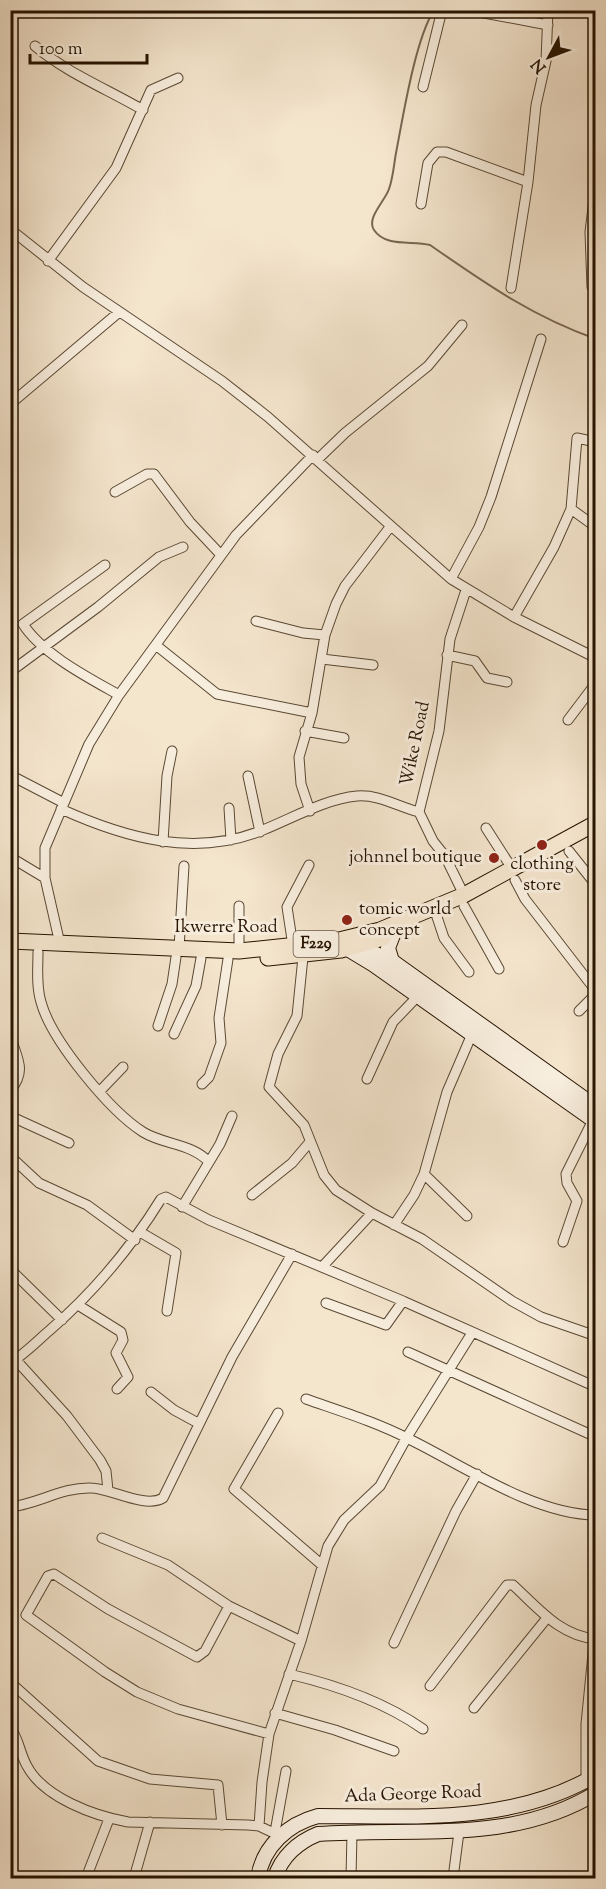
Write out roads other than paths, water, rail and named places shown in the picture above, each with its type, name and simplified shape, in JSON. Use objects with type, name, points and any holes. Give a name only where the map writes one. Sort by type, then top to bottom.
[{"type":"main road","name":"Ikwerre Road","points":[[514,875],[596,823]]},
{"type":"main road","name":"Ikwerre Road","points":[[386,932],[437,917],[514,875],[568,851],[596,835]]},
{"type":"main road","name":"Ikwerre Road","points":[[10,950],[177,952],[201,957],[298,951],[356,944],[464,901]]},
{"type":"main road","points":[[386,932],[392,961]]},
{"type":"main road","name":"Ikwerre Road","points":[[10,941],[234,955]]},
{"type":"main road","points":[[356,944],[392,961],[595,1116]]},
{"type":"main road","points":[[356,944],[374,965],[417,997],[595,1116]]},
{"type":"main road","points":[[356,944],[374,965]]},
{"type":"main road","name":"Ada George Road","points":[[258,1878],[262,1862],[277,1834],[293,1825],[318,1816],[409,1818],[470,1814],[510,1808],[549,1797],[591,1778]]},
{"type":"main road","name":"Ada George Road","points":[[275,1878],[284,1858],[305,1839],[318,1834],[459,1832],[508,1826],[538,1818],[594,1797]]},
{"type":"street","points":[[423,87],[442,10]]},
{"type":"street","points":[[468,10],[548,25]]},
{"type":"street","points":[[511,288],[528,182],[536,105],[546,61],[548,10]]},
{"type":"street","points":[[36,46],[59,65],[87,77],[143,110]]},
{"type":"street","points":[[48,261],[116,168],[151,90],[178,78]]},
{"type":"street","points":[[421,204],[428,163],[437,152],[446,152],[528,182]]},
{"type":"street","points":[[596,183],[590,232],[592,287],[596,291]]},
{"type":"street","points":[[10,229],[48,261],[118,313],[222,381],[315,457],[390,526],[466,590],[596,658]]},
{"type":"street","points":[[10,396],[15,400],[118,313]]},
{"type":"street","points":[[60,944],[45,878],[45,848],[89,744],[119,695],[157,646],[221,555],[257,510],[315,457],[428,366],[462,325]]},
{"type":"street","points":[[451,579],[479,527],[491,497],[541,339]]},
{"type":"street","points":[[514,617],[554,547],[571,508],[577,438],[596,442]]},
{"type":"street","points":[[115,492],[147,474],[154,474],[190,522],[221,555]]},
{"type":"street","points":[[571,508],[596,527]]},
{"type":"street","points":[[310,811],[298,770],[305,731],[312,713],[325,635],[345,586],[390,526]]},
{"type":"street","points":[[10,672],[159,557],[183,547]]},
{"type":"street","points":[[105,565],[25,621],[26,628],[45,646],[86,676],[119,695]]},
{"type":"street","name":"Wike Road","points":[[466,590],[450,639],[439,731],[418,812],[433,841],[446,856],[464,901],[499,969]]},
{"type":"street","points":[[256,621],[303,633],[325,635]]},
{"type":"street","points":[[157,646],[218,694],[312,713]]},
{"type":"street","points":[[447,655],[475,661],[487,678],[507,682]]},
{"type":"street","points":[[322,659],[373,665]]},
{"type":"street","points":[[568,720],[596,683]]},
{"type":"street","points":[[305,731],[344,738]]},
{"type":"street","points":[[163,842],[167,776],[172,751]]},
{"type":"street","points":[[10,775],[62,806],[114,831],[183,845],[231,840],[260,832],[326,803],[364,796],[418,812]]},
{"type":"street","points":[[248,776],[260,832]]},
{"type":"street","points":[[230,808],[231,840]]},
{"type":"street","points":[[486,828],[514,875],[525,899],[596,992],[579,1011]]},
{"type":"street","points":[[568,851],[596,885]]},
{"type":"street","points":[[10,857],[45,878]]},
{"type":"street","points":[[309,865],[287,907],[298,951],[297,1016],[279,1054],[269,1087],[304,1125],[309,1143],[324,1175],[336,1190],[372,1213],[422,1239],[483,1283],[541,1317],[596,1336]]},
{"type":"street","points":[[158,1026],[172,984],[184,866]]},
{"type":"street","points":[[202,1084],[209,1077],[221,1043],[219,1018],[234,955],[239,906]]},
{"type":"street","points":[[437,917],[444,938],[469,972]]},
{"type":"street","points":[[38,952],[39,992],[45,1014],[73,1061],[131,1124],[143,1132],[188,1148],[210,1162]]},
{"type":"street","points":[[174,1034],[196,986],[201,957]]},
{"type":"street","points":[[368,1079],[393,1022],[417,997]]},
{"type":"street","points":[[394,1224],[414,1195],[424,1174],[447,1092],[472,1034]]},
{"type":"street","points":[[10,1035],[21,1065],[19,1079],[10,1091]]},
{"type":"street","points":[[100,1091],[123,1067]]},
{"type":"street","points":[[10,1116],[69,1143]]},
{"type":"street","points":[[182,1206],[210,1162],[232,1116]]},
{"type":"street","points":[[563,1242],[577,1201],[567,1183],[566,1174],[595,1116]]},
{"type":"street","points":[[252,1195],[292,1163],[309,1143]]},
{"type":"street","points":[[10,1156],[39,1183],[87,1205],[138,1236],[176,1253],[167,1311]]},
{"type":"street","points":[[424,1174],[467,1216]]},
{"type":"street","points":[[108,1490],[106,1471],[100,1460],[67,1416],[13,1361],[78,1305],[138,1236],[163,1197],[596,1387]]},
{"type":"street","points":[[322,1267],[372,1213]]},
{"type":"street","points":[[10,1507],[75,1489],[108,1490],[122,1496],[154,1501],[163,1498],[198,1423],[292,1254]]},
{"type":"street","points":[[10,1269],[62,1320]]},
{"type":"street","points":[[326,1303],[386,1325],[403,1301]]},
{"type":"street","points":[[78,1305],[121,1332],[123,1340],[116,1353],[128,1377],[117,1389]]},
{"type":"street","points":[[260,1826],[262,1774],[269,1734],[335,1532],[380,1486],[407,1437],[472,1333]]},
{"type":"street","points":[[408,1352],[448,1373],[596,1437]]},
{"type":"street","points":[[151,1392],[174,1410],[198,1423]]},
{"type":"street","points":[[306,1399],[357,1416],[407,1437],[554,1511],[596,1515]]},
{"type":"street","points":[[278,1413],[234,1489],[322,1566]]},
{"type":"street","points":[[394,1643],[456,1511],[477,1474]]},
{"type":"street","points":[[102,1538],[168,1564],[229,1606],[301,1641]]},
{"type":"street","points":[[229,1606],[205,1651],[196,1657],[108,1609],[54,1574],[48,1576],[26,1615],[105,1672],[137,1692],[178,1709],[269,1734]]},
{"type":"street","points":[[430,1686],[507,1585],[513,1585],[547,1618],[578,1636],[595,1639]]},
{"type":"street","points":[[474,1708],[547,1618]]},
{"type":"street","points":[[591,1778],[586,1724],[596,1624]]},
{"type":"street","points":[[289,1674],[346,1689],[406,1716],[423,1729]]},
{"type":"street","points":[[10,1682],[98,1761],[150,1779],[218,1785],[222,1825]]},
{"type":"street","points":[[275,1713],[324,1726],[394,1751]]},
{"type":"street","points":[[10,1727],[27,1767],[36,1778],[64,1798],[109,1819],[260,1826],[277,1834],[286,1771]]},
{"type":"street","points":[[86,1878],[109,1819]]},
{"type":"street","points":[[135,1878],[150,1822]]},
{"type":"street","points":[[453,1878],[459,1832]]},
{"type":"street","points":[[351,1878],[352,1833]]},
{"type":"waterway","points":[[434,10],[427,23],[415,59],[392,180],[372,220],[374,230],[385,239],[430,245],[529,309],[596,339]]},
{"type":"place","name":"clothing store","points":[[542,845]]},
{"type":"place","name":"johnnel boutique","points":[[494,858]]},
{"type":"place","name":"tomic world concept","points":[[347,920]]}]
